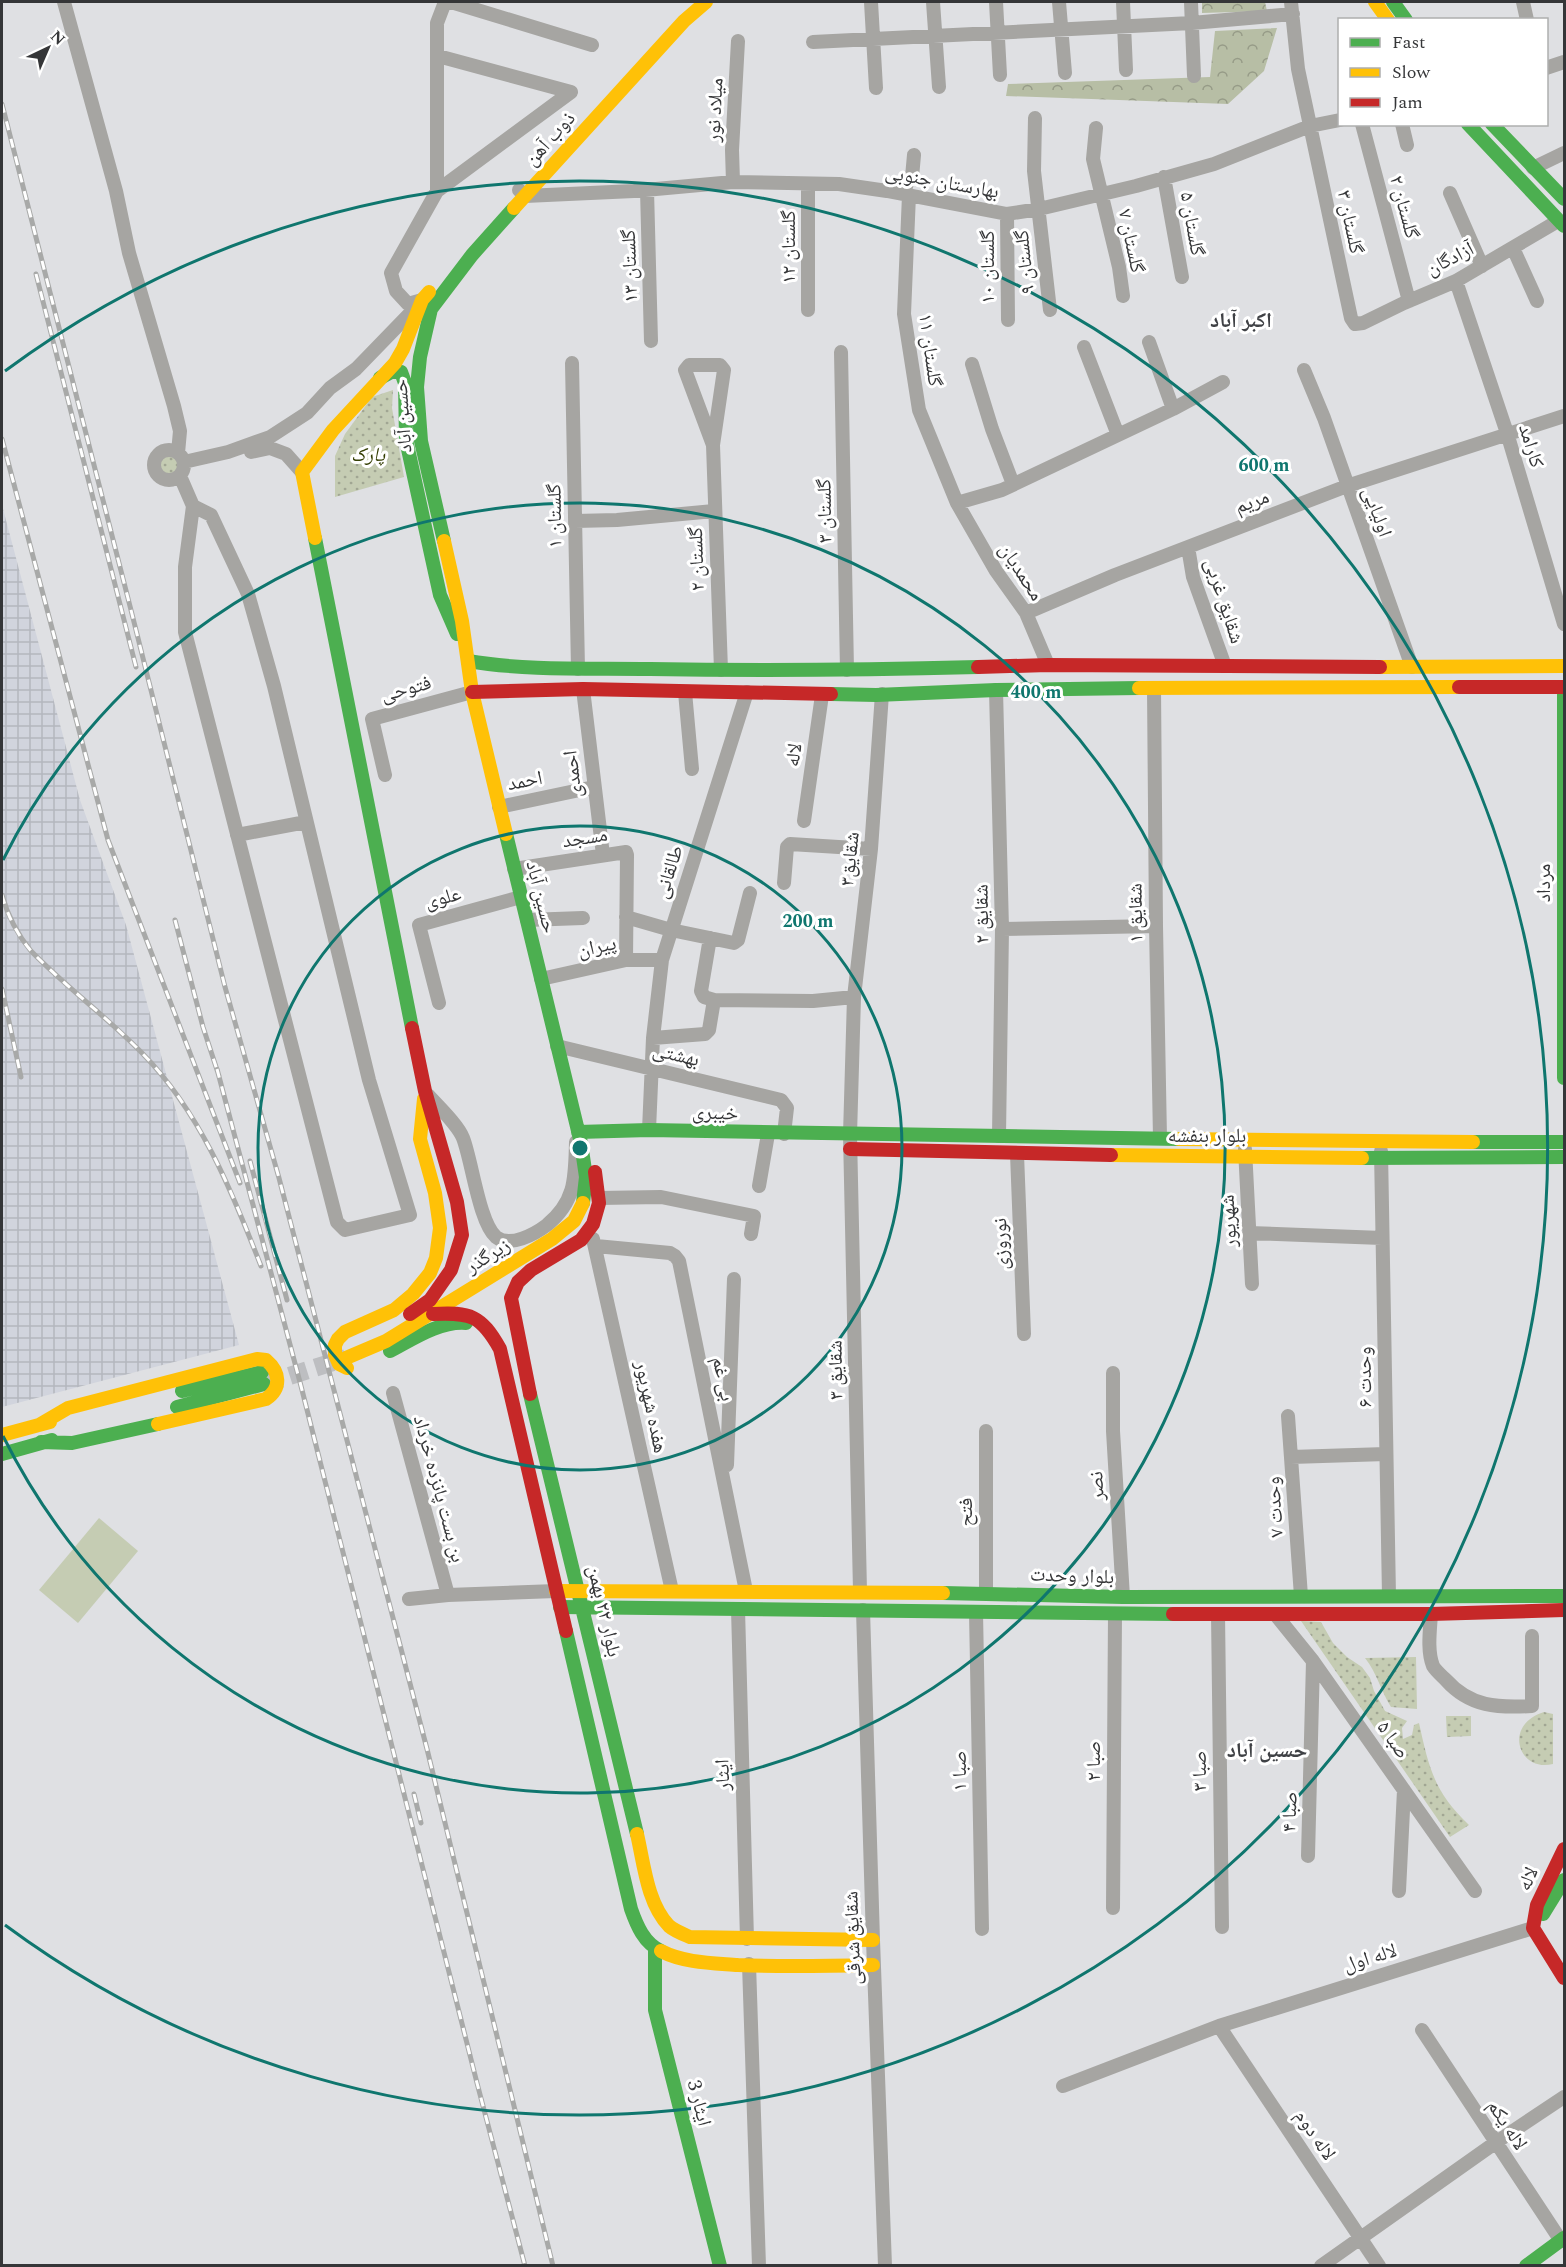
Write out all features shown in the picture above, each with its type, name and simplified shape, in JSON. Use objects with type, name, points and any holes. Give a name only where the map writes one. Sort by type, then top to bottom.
[{"type":"main road","name":"ذوب آهن","points":[[522,193],[691,2]]},
{"type":"main road","name":"ذوب آهن","points":[[427,305],[464,249],[522,193],[684,21],[706,2]]},
{"type":"main road","points":[[1375,2],[1387,18]]},
{"type":"main road","points":[[1393,2],[1405,18]]},
{"type":"main road","points":[[1470,126],[1561,224]]},
{"type":"main road","points":[[1494,126],[1564,199]]},
{"type":"main road","name":"حسین آباد","points":[[380,378],[395,363],[427,305]]},
{"type":"main road","name":"حسین آباد","points":[[427,305],[417,387],[421,441],[462,621],[472,692],[579,1132]]},
{"type":"main road","name":"حسین آباد","points":[[380,378],[391,372],[400,372],[405,383],[406,440],[440,595],[468,661]]},
{"type":"main road","points":[[380,378],[333,430],[302,472],[425,1091],[457,1202],[462,1235],[451,1270],[431,1307],[475,1316],[489,1328],[500,1349],[509,1396],[632,1913],[641,1934],[655,1949],[680,1960],[749,1964],[873,1965]]},
{"type":"main road","points":[[468,661],[504,667],[721,670],[852,670],[1048,665],[1564,666]]},
{"type":"main road","points":[[504,667],[498,675],[498,684],[505,692]]},
{"type":"main road","points":[[1257,667],[1262,671],[1264,677],[1262,684],[1257,688]]},
{"type":"main road","points":[[1289,667],[1284,671],[1282,678],[1284,684],[1289,688]]},
{"type":"main road","points":[[879,669],[873,678],[872,686],[879,694]]},
{"type":"main road","points":[[852,670],[864,680],[862,688],[856,695]]},
{"type":"main road","points":[[472,692],[583,689],[856,695],[1154,688],[1564,687]]},
{"type":"main road","name":"مرداد","points":[[1564,687],[1564,1078]]},
{"type":"main road","points":[[425,1091],[420,1139],[435,1193],[440,1228],[436,1258],[430,1273],[414,1294],[394,1310],[345,1332],[335,1344],[335,1355],[339,1364],[346,1368],[359,1366],[441,1326],[459,1322],[474,1325],[484,1334],[497,1373],[509,1396]]},
{"type":"main road","name":"خیبری","points":[[579,1132],[649,1130],[784,1134],[850,1142]]},
{"type":"main road","points":[[579,1132],[590,1156],[599,1198],[597,1214],[590,1231]]},
{"type":"main road","name":"زیرگذر","points":[[344,1353],[386,1341],[431,1307],[552,1239],[575,1220],[587,1188],[579,1132]]},
{"type":"main road","points":[[912,1134],[918,1142],[912,1150]]},
{"type":"main road","name":"بلوار بنفشه","points":[[850,1142],[912,1134],[1381,1142],[1564,1142]]},
{"type":"main road","points":[[937,1151],[932,1142],[938,1135]]},
{"type":"main road","name":"بلوار بنفشه","points":[[850,1142],[912,1150],[1017,1154],[1380,1158],[1564,1157]]},
{"type":"main road","name":"بلوار ۲۲ بهمن","points":[[590,1231],[571,1248],[520,1278],[512,1288],[512,1317],[652,1898],[671,1928],[690,1937],[873,1940]]},
{"type":"main road","points":[[39,1425],[68,1408],[257,1359],[266,1360],[278,1374],[279,1383],[276,1390],[266,1399],[72,1443],[41,1442]]},
{"type":"main road","points":[[2,1435],[39,1425],[263,1378],[2,1454]]},
{"type":"main road","points":[[518,1432],[537,1428]]},
{"type":"main road","points":[[610,1590],[604,1598],[612,1607]]},
{"type":"main road","name":"بلوار وحدت","points":[[556,1591],[860,1590],[1123,1597],[1564,1596]]},
{"type":"main road","points":[[1088,1614],[1089,1596]]},
{"type":"main road","name":"بلوار وحدت","points":[[560,1607],[1088,1614],[1431,1614],[1564,1610]]},
{"type":"main road","name":"لاله","points":[[1533,1928],[1537,1905],[1564,1849]]},
{"type":"main road","name":"لاله","points":[[1533,1928],[1564,1880]]},
{"type":"main road","points":[[1533,1928],[1564,1978]]},
{"type":"main road","name":"ایثار 3","points":[[655,1949],[655,2010],[720,2265]]},
{"type":"main road","points":[[1526,2265],[1563,2239]]},
{"type":"street","points":[[64,2],[116,191],[129,253],[180,431],[181,464],[193,506],[185,567],[185,632],[337,1222],[345,1230],[410,1215],[369,1080],[274,686],[248,594],[211,515],[193,506]]},
{"type":"street","points":[[437,191],[437,23],[445,2]]},
{"type":"street","points":[[451,2],[592,45]]},
{"type":"street","points":[[871,2],[876,88]]},
{"type":"street","points":[[933,2],[939,87]]},
{"type":"street","points":[[996,2],[1000,75]]},
{"type":"street","points":[[1059,2],[1065,73]]},
{"type":"street","points":[[1123,2],[1126,70]]},
{"type":"street","points":[[1191,2],[1194,76]]},
{"type":"street","points":[[1523,2],[1527,18]]},
{"type":"street","points":[[813,42],[1192,23],[1292,8]]},
{"type":"street","name":"گلستان ۳","points":[[1292,8],[1298,69],[1351,318],[1355,324]]},
{"type":"street","name":"میلاد نور","points":[[733,182],[732,150],[738,41]]},
{"type":"street","points":[[427,305],[408,304],[396,291],[391,273],[437,191],[571,92],[438,56]]},
{"type":"street","points":[[1548,67],[1564,62]]},
{"type":"street","name":"گلستان ۹","points":[[1035,118],[1035,171],[1050,310]]},
{"type":"street","name":"بهارستان جنوبی","points":[[522,193],[647,190],[733,182],[839,184],[1007,214],[1039,209],[1214,164],[1310,126],[1338,120]]},
{"type":"street","name":"گلستان ۲","points":[[1363,126],[1409,301]]},
{"type":"street","points":[[1402,126],[1407,145]]},
{"type":"street","name":"گلستان ۷","points":[[1096,128],[1093,159],[1119,267],[1123,296]]},
{"type":"street","points":[[1533,168],[1564,153]]},
{"type":"street","points":[[906,195],[907,183],[912,177],[914,155]]},
{"type":"street","name":"گلستان ۵","points":[[1164,177],[1182,277]]},
{"type":"street","name":"گلستان ۱۲","points":[[808,184],[808,310]]},
{"type":"street","name":"گلستان ۱۳","points":[[647,190],[651,341]]},
{"type":"street","points":[[1450,193],[1482,266]]},
{"type":"street","name":"گلستان ۱۱","points":[[906,195],[904,314],[919,410],[957,503]]},
{"type":"street","name":"گلستان ۱۰","points":[[1007,214],[1008,320]]},
{"type":"street","name":"آزادگان","points":[[1355,324],[1363,323],[1456,281],[1513,248],[1561,224]]},
{"type":"street","points":[[1513,248],[1537,301]]},
{"type":"street","name":"کارامد","points":[[1456,281],[1507,433],[1564,624]]},
{"type":"street","points":[[181,464],[228,452],[270,437],[307,413],[330,388],[356,369],[427,305]]},
{"type":"street","points":[[1149,342],[1173,409]]},
{"type":"street","points":[[1084,347],[1118,435]]},
{"type":"street","name":"گلستان ۳","points":[[842,352],[852,670]]},
{"type":"street","name":"گلستان ۱","points":[[572,363],[578,669]]},
{"type":"street","points":[[972,364],[992,429],[1013,484]]},
{"type":"street","name":"گلستان ۲","points":[[713,446],[685,370],[689,365],[720,365],[724,370],[713,446],[721,670]]},
{"type":"street","name":"اولیایی","points":[[1304,370],[1324,418],[1412,667]]},
{"type":"street","points":[[957,503],[1002,490],[1173,409],[1223,382]]},
{"type":"street","name":"مریم","points":[[1026,613],[1347,486],[1564,416]]},
{"type":"street","points":[[181,464],[270,448],[285,454],[302,472]]},
{"type":"street","name":"محمدیان","points":[[957,503],[996,571],[1026,613],[1048,665]]},
{"type":"street","points":[[575,521],[617,520],[714,511]]},
{"type":"street","name":"شقایق غربی","points":[[1188,547],[1193,577],[1225,666]]},
{"type":"street","name":"شقایق ۱","points":[[1154,688],[1160,1138]]},
{"type":"street","name":"احمدی","points":[[583,689],[603,855]]},
{"type":"street","name":"شقایق ۲","points":[[996,690],[1002,929],[999,1136]]},
{"type":"street","name":"فتوحی","points":[[385,775],[372,718],[472,692]]},
{"type":"street","points":[[686,692],[692,769]]},
{"type":"street","name":"طالقانی","points":[[649,1130],[653,1038],[662,960],[747,692]]},
{"type":"street","name":"شقایق۳","points":[[850,1142],[854,997],[871,849],[879,694]]},
{"type":"street","name":"لاله","points":[[804,821],[822,695]]},
{"type":"street","name":"احمد","points":[[499,807],[594,787]]},
{"type":"street","points":[[237,835],[306,822]]},
{"type":"street","points":[[784,883],[787,847],[790,844],[871,849]]},
{"type":"street","name":"مسجد","points":[[514,869],[626,852],[626,917]]},
{"type":"street","points":[[626,960],[626,917],[671,930],[737,943],[750,893]]},
{"type":"street","name":"علوی","points":[[439,1003],[419,925],[521,897]]},
{"type":"street","points":[[527,920],[583,918]]},
{"type":"street","points":[[1002,929],[1156,926]]},
{"type":"street","points":[[710,938],[701,991],[704,997],[714,1000],[813,1001],[854,997]]},
{"type":"street","name":"پیران","points":[[541,979],[626,960],[662,960]]},
{"type":"street","points":[[653,1038],[707,1032],[714,1000]]},
{"type":"street","name":"بهشتی","points":[[557,1046],[781,1100],[786,1104],[784,1134]]},
{"type":"street","points":[[425,1091],[462,1135],[487,1224],[497,1238],[510,1242],[541,1229],[566,1206],[575,1178],[579,1132]]},
{"type":"street","points":[[759,1186],[768,1134]]},
{"type":"street","name":"شهریور","points":[[1245,1139],[1252,1284]]},
{"type":"street","name":"شقایق ۳","points":[[850,1142],[860,1590]]},
{"type":"street","name":"وحدت ۶","points":[[1381,1142],[1389,1596]]},
{"type":"street","name":"نوروزی","points":[[1017,1154],[1024,1334]]},
{"type":"street","points":[[599,1198],[661,1197],[754,1216],[751,1234]]},
{"type":"street","name":"هفده شهریور","points":[[590,1231],[596,1246],[672,1592]]},
{"type":"street","points":[[1249,1233],[1382,1238]]},
{"type":"street","name":"بی غم","points":[[596,1246],[670,1253],[679,1261],[746,1591]]},
{"type":"street","points":[[726,1487],[734,1279]]},
{"type":"street","name":"نصر","points":[[1113,1373],[1113,1431],[1123,1597]]},
{"type":"street","name":"بن بست پانزده خرداد","points":[[393,1393],[447,1595]]},
{"type":"street","name":"وحدت ۷","points":[[1288,1416],[1300,1596]]},
{"type":"street","name":"فتح","points":[[986,1431],[986,1593]]},
{"type":"street","points":[[1291,1457],[1386,1454]]},
{"type":"street","points":[[409,1599],[447,1595],[556,1591]]},
{"type":"street","name":"ایثار","points":[[738,1610],[747,1939]]},
{"type":"street","name":"شقایق شرقی","points":[[863,1610],[873,1965],[885,2265]]},
{"type":"street","name":"صبا ۱","points":[[976,1612],[982,1929]]},
{"type":"street","name":"صبا ۲","points":[[1113,1908],[1115,1614]]},
{"type":"street","name":"صبا ۳","points":[[1218,1614],[1222,1927]]},
{"type":"street","name":"صبا ۵","points":[[1275,1614],[1313,1661],[1475,1891]]},
{"type":"street","points":[[1431,1614],[1430,1644],[1434,1666],[1469,1700],[1508,1707],[1532,1706],[1532,1636]]},
{"type":"street","name":"صبا ۴","points":[[1308,1856],[1313,1661]]},
{"type":"street","points":[[1400,1892],[1404,1790]]},
{"type":"street","name":"لاله اول","points":[[1063,2086],[1220,2026],[1533,1928]]},
{"type":"street","points":[[749,1964],[759,2265]]},
{"type":"street","name":"لاله دوم","points":[[1220,2026],[1379,2265]]},
{"type":"street","name":"لاله یکم","points":[[1422,2030],[1495,2143],[1563,2239]]},
{"type":"street","points":[[1322,2265],[1564,2097]]},
{"type":"shaded area","points":[[2,505],[80,800],[126,925],[239,1345],[2,1407]]},
{"type":"green space","points":[[1202,2],[1265,2],[1267,11],[1202,13]]},
{"type":"green space","points":[[1277,28],[1264,71],[1228,104],[1006,96],[1008,84],[1210,77],[1215,31]]},
{"type":"green space","name":"پارک","points":[[393,390],[392,408],[404,477],[335,497],[335,456],[345,434],[372,397]]},
{"type":"green space","points":[[169,452],[178,456],[182,465],[178,474],[169,478],[160,474],[156,465],[160,456]]},
{"type":"green space","points":[[99,1518],[138,1551],[78,1623],[39,1590]]},
{"type":"green space","points":[[1301,1621],[1321,1622],[1333,1643],[1347,1657],[1362,1667],[1370,1678],[1385,1711],[1407,1721],[1402,1728],[1403,1739],[1412,1735],[1414,1725],[1419,1723],[1430,1766],[1440,1790],[1469,1825],[1450,1837]]},
{"type":"green space","points":[[1416,1657],[1417,1709],[1391,1707],[1365,1658]]},
{"type":"green space","points":[[1544,1712],[1553,1714],[1553,1764],[1541,1765],[1531,1762],[1524,1755],[1519,1737],[1523,1727],[1531,1718]]},
{"type":"green space","points":[[1446,1716],[1471,1716],[1471,1736],[1447,1737]]},
{"type":"tunnel","points":[[264,1384],[346,1358]]},
{"type":"railway","points":[[2,104],[225,987],[279,1178],[427,1749],[553,2266]]},
{"type":"railway","points":[[36,274],[136,667]]},
{"type":"railway","points":[[2,439],[108,840],[240,1183]]},
{"type":"railway","points":[[2,895],[14,925],[31,951],[142,1053],[181,1100],[212,1153],[261,1266]]},
{"type":"railway","points":[[175,920],[203,1027],[219,1076]]},
{"type":"railway","points":[[2,989],[21,1077]]},
{"type":"railway","points":[[217,1069],[301,1386],[525,2266]]},
{"type":"railway","points":[[250,1161],[287,1300]]},
{"type":"railway","points":[[414,1794],[421,1823]]},
{"type":"traffic: fast","points":[[1393,2],[1405,18]]},
{"type":"traffic: fast","points":[[1470,126],[1564,226]]},
{"type":"traffic: fast","points":[[1494,126],[1564,199]]},
{"type":"traffic: fast","points":[[444,541],[421,441],[417,387],[420,357],[431,309],[472,255],[514,208]]},
{"type":"traffic: fast","points":[[380,378],[391,372],[401,372],[405,383],[406,440],[440,595],[457,634]]},
{"type":"traffic: fast","points":[[315,538],[412,1028]]},
{"type":"traffic: fast","points":[[468,661],[536,668],[581,669],[814,670],[978,667]]},
{"type":"traffic: fast","points":[[1564,687],[1564,1078]]},
{"type":"traffic: fast","points":[[831,694],[876,695],[996,690],[1139,688]]},
{"type":"traffic: fast","points":[[506,834],[581,1143],[586,1177],[583,1203]]},
{"type":"traffic: fast","points":[[578,1132],[649,1130],[1179,1139]]},
{"type":"traffic: fast","points":[[1473,1142],[1564,1142]]},
{"type":"traffic: fast","points":[[1362,1158],[1564,1157]]},
{"type":"traffic: fast","points":[[390,1351],[436,1328],[466,1323]]},
{"type":"traffic: fast","points":[[182,1391],[262,1372]]},
{"type":"traffic: fast","points":[[177,1407],[264,1384]]},
{"type":"traffic: fast","points":[[530,1394],[637,1834]]},
{"type":"traffic: fast","points":[[41,1442],[72,1443],[158,1424]]},
{"type":"traffic: fast","points":[[2,1454],[52,1440]]},
{"type":"traffic: fast","points":[[943,1593],[1123,1597],[1564,1596]]},
{"type":"traffic: fast","points":[[560,1607],[1173,1614]]},
{"type":"traffic: fast","points":[[566,1631],[631,1909],[646,1939],[661,1951]]},
{"type":"traffic: fast","points":[[1543,1914],[1564,1880]]},
{"type":"traffic: fast","points":[[655,1949],[655,2010],[720,2266]]},
{"type":"traffic: fast","points":[[1526,2266],[1564,2238]]},
{"type":"traffic: slow","points":[[514,208],[684,21],[706,2]]},
{"type":"traffic: slow","points":[[1375,2],[1387,18]]},
{"type":"traffic: slow","points":[[315,538],[302,472],[333,430],[395,363],[403,349],[422,300],[429,292]]},
{"type":"traffic: slow","points":[[444,541],[462,621],[472,692],[506,834]]},
{"type":"traffic: slow","points":[[1380,667],[1564,666]]},
{"type":"traffic: slow","points":[[1139,688],[1459,687]]},
{"type":"traffic: slow","points":[[347,1368],[339,1364],[335,1355],[335,1345],[338,1339],[345,1332],[394,1310],[413,1294],[430,1273],[436,1258],[440,1228],[435,1193],[420,1139],[424,1099]]},
{"type":"traffic: slow","points":[[1179,1139],[1473,1142]]},
{"type":"traffic: slow","points":[[1111,1155],[1362,1158]]},
{"type":"traffic: slow","points":[[346,1358],[386,1341],[552,1239],[574,1221],[583,1203]]},
{"type":"traffic: slow","points":[[39,1425],[68,1408],[257,1359],[266,1360],[274,1370],[277,1385],[266,1399],[158,1424]]},
{"type":"traffic: slow","points":[[2,1435],[50,1422]]},
{"type":"traffic: slow","points":[[556,1591],[943,1593]]},
{"type":"traffic: slow","points":[[637,1834],[651,1895],[669,1926],[682,1934],[690,1937],[873,1940]]},
{"type":"traffic: slow","points":[[661,1951],[689,1960],[738,1965],[873,1965]]},
{"type":"traffic: jam","points":[[978,667],[1048,665],[1380,667]]},
{"type":"traffic: jam","points":[[1459,687],[1564,687]]},
{"type":"traffic: jam","points":[[472,692],[583,689],[831,694]]},
{"type":"traffic: jam","points":[[410,1314],[430,1300],[451,1270],[462,1235],[457,1202],[425,1091],[412,1028]]},
{"type":"traffic: jam","points":[[850,1149],[1111,1155]]},
{"type":"traffic: jam","points":[[530,1394],[511,1298],[518,1282],[531,1270],[581,1240],[593,1224],[599,1203],[595,1172]]},
{"type":"traffic: jam","points":[[433,1314],[456,1314],[473,1318],[487,1329],[500,1349],[566,1631]]},
{"type":"traffic: jam","points":[[1173,1614],[1431,1614],[1564,1610]]},
{"type":"traffic: jam","points":[[1564,1849],[1537,1905],[1533,1928],[1564,1978]]},
{"type":"district","name":"اکبر آباد","points":[[1241,321]]},
{"type":"district","name":"حسین آباد","points":[[1267,1751]]}]
